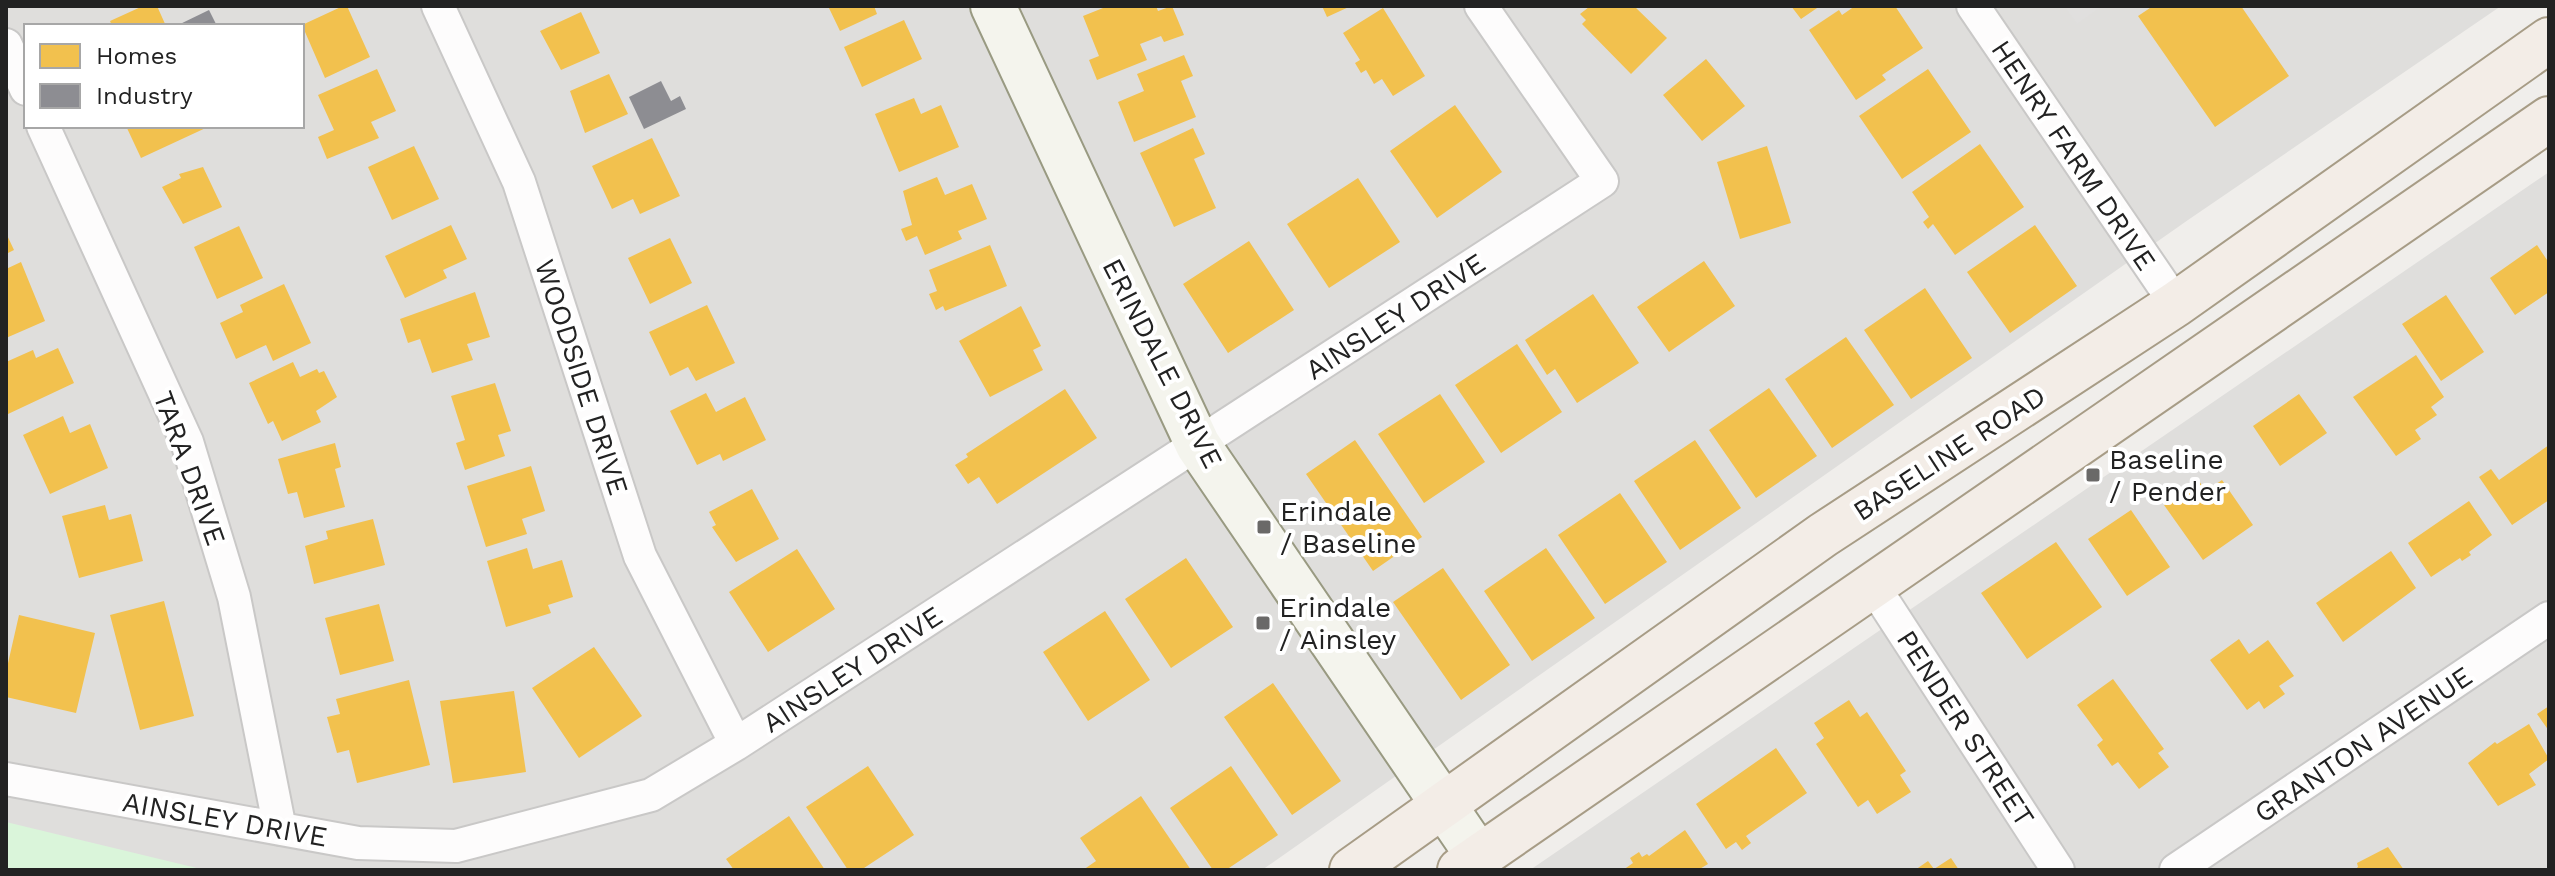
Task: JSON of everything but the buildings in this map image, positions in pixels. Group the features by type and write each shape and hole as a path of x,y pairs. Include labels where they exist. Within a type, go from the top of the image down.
{"main road":[{"name":"BASELINE ROAD","path":"1352,870 1823,535 2176,304 2549,40"},
{"path":"1470,863 2549,119"}],"street":[{"name":"WOODSIDE DRIVE","path":"438,6 519,182 640,556 736,744"},
{"name":"ERINDALE DRIVE","path":"993,6 1198,445 1446,805 1470,863"},
{"name":"AINSLEY DRIVE","path":"6,779 358,843 456,846 651,795 736,744 1602,181 1481,6"},
{"name":"HENRY FARM DRIVE","path":"1973,6 2176,304"},
{"path":"6,45 24,85"},
{"name":"TARA DRIVE","path":"44,128 187,442 234,597 280,829"},
{"name":"PENDER STREET","path":"1874,587 2058,870"},
{"name":"GRANTON AVENUE","path":"2176,870 2549,618"}],"shaded area":[{"path":"6,6 2501,6 2188,220 1262,870 6,870"},
{"path":"2064,6 2102,6 2077,24"},
{"path":"2549,172 2549,870 1530,870"}],"green space":[{"path":"6,822 205,870 6,870"}],"place":[{"name":"Baseline / Pender","path":"2093,475"},
{"name":"Erindale / Baseline","path":"1264,527"},
{"name":"Erindale / Ainsley","path":"1263,623"}]}
